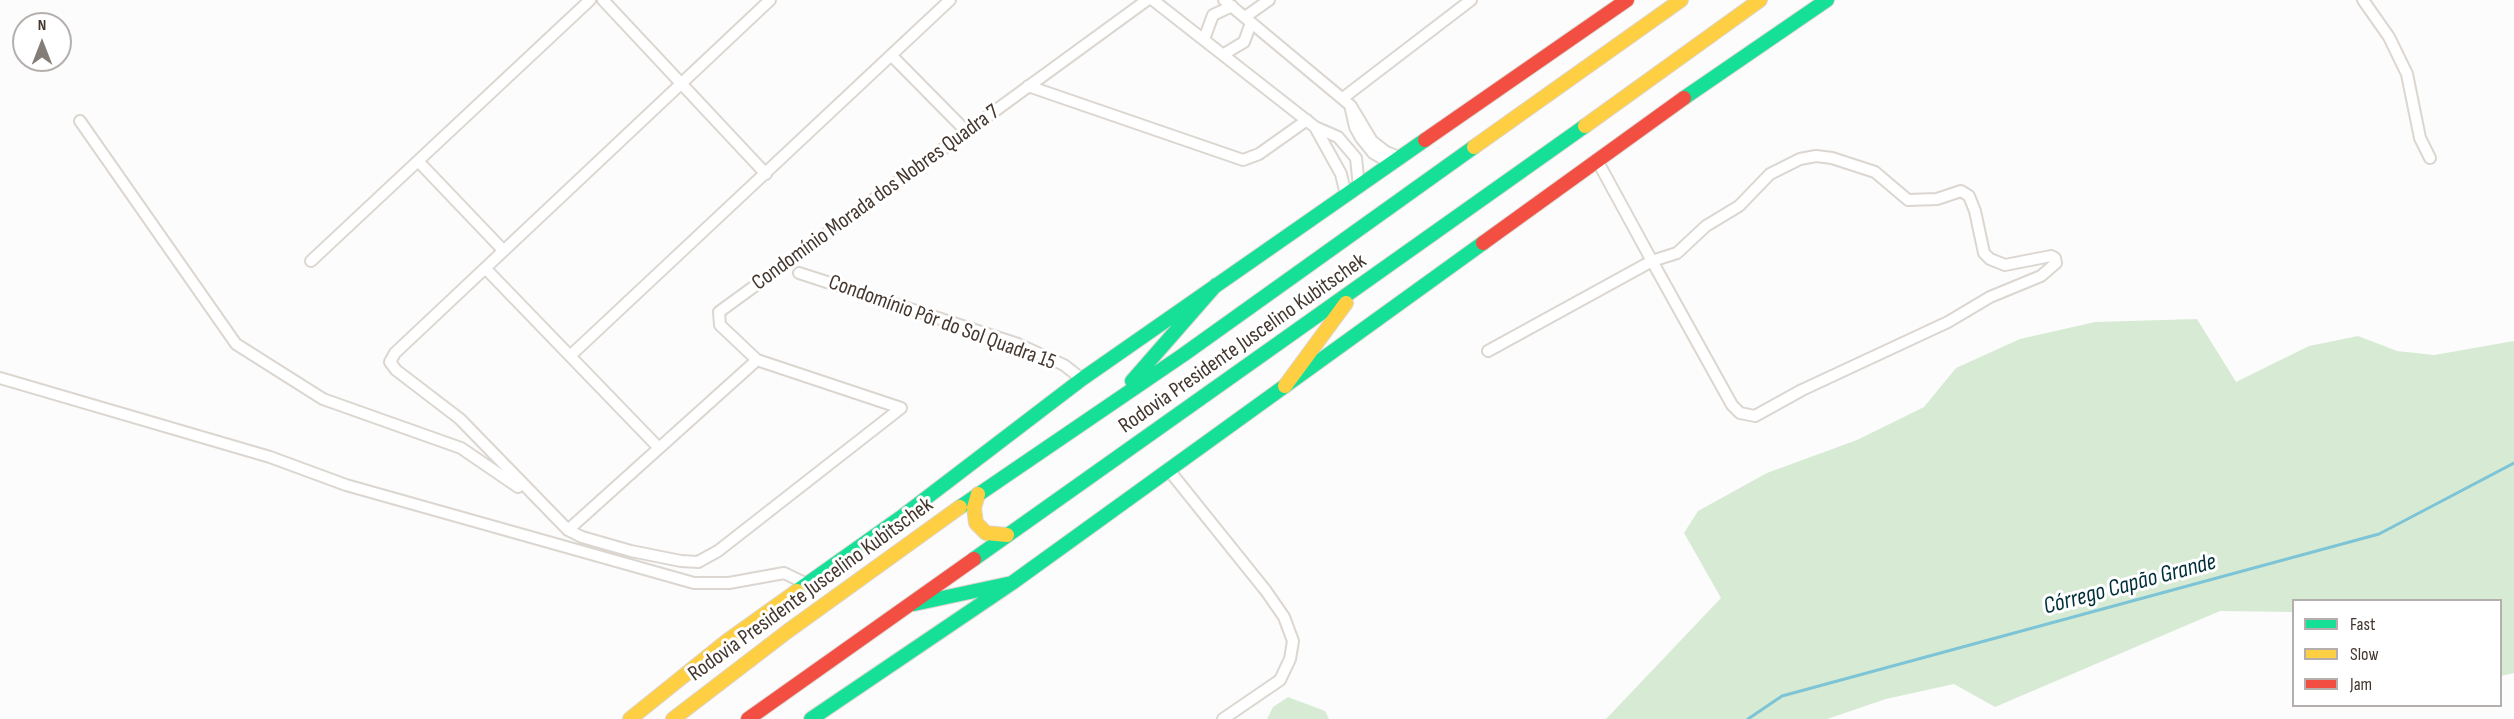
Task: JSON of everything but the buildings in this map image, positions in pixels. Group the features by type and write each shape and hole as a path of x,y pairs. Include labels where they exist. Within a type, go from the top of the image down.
{"main road":[{"path":"630,719 727,641 1082,379 1627,0"},
{"name":"Rodovia Presidente Juscelino Kubitschek","path":"673,719 788,631 978,494 1114,402 1681,0"},
{"name":"Rodovia Presidente Juscelino Kubitschek","path":"748,719 1355,291 1760,0"},
{"path":"811,719 1012,583 1168,469 1827,0"},
{"path":"1114,402 1216,285"},
{"path":"1285,386 1355,291"},
{"path":"978,494 974,508 976,524 986,533 1007,536"},
{"path":"904,607 1012,583"}],"street":[{"path":"311,261 590,0"},
{"path":"603,0 766,174"},
{"path":"568,530 757,360 901,408 741,534 702,561 681,561 630,551 582,537 568,530 460,419 393,367 390,359 770,0"},
{"path":"570,356 950,0"},
{"name":"Condomínio Morada dos Nobres Quadra 7","path":"757,360 720,324 718,315 723,308 1147,0"},
{"path":"1153,0 1311,123 1338,136 1349,146 1358,165 1359,187"},
{"path":"1224,54 1244,42 1248,20 1269,0"},
{"path":"1346,101 1471,0"},
{"path":"2363,0 2389,37 2407,74 2420,138 2430,158"},
{"path":"1204,39 1213,15 1228,3 1346,101 1372,141 1396,161"},
{"path":"891,56 966,131"},
{"path":"1028,86 1243,160 1259,154 1311,123"},
{"path":"1346,101 1355,127 1373,153 1396,161"},
{"path":"80,121 236,344 323,399 461,448 536,499"},
{"path":"1311,123 1341,174 1346,195"},
{"path":"1338,136 1355,127"},
{"path":"1349,146 1361,138"},
{"path":"1488,351 1653,261 1677,253 1706,226 1739,206 1770,174 1792,162 1816,156 1832,158 1875,172 1908,200 1937,200 1961,191 1969,196 1984,253 1990,259 2005,265 2051,256 2056,261 2041,276 1990,297 1948,322 1802,390 1755,416 1740,413 1732,405 1653,261 1598,162"},
{"path":"418,161 503,250"},
{"path":"485,268 659,448"},
{"name":"Condomínio Pôr do Sol Quadra 15","path":"800,273 1018,344 1064,365 1082,379"},
{"path":"0,378 270,457 346,485 694,583 729,583 784,573 807,584"},
{"path":"1168,469 1266,591 1284,617 1293,641 1290,659 1280,680 1222,719"}],"green space":[{"path":"2197,319 2236,382 2309,346 2358,336 2397,351 2434,355 2514,341 2514,673 2502,676 2502,599 2292,599 2292,612 2220,611 1995,707 1954,684 1886,699 1827,719 1606,719 1721,598 1684,533 1698,511 1767,473 1857,440 1924,407 1956,368 2020,339 2095,322"},
{"path":"1288,697 1325,711 1329,719 1267,719 1273,707"}],"waterway":[{"name":"Córrego Capão Grande","path":"1748,719 1782,696 2379,534 2514,463"}],"traffic: fast":[{"path":"1684,98 1827,0"},
{"path":"974,559 1585,126"},
{"path":"797,591 900,518 1082,379 1425,140"},
{"path":"960,507 1183,355 1474,147"},
{"path":"811,719 1012,583 1483,243"},
{"path":"1132,381 1216,285"},
{"path":"914,604 1012,583"}],"traffic: slow":[{"path":"1474,147 1681,0"},
{"path":"1585,126 1760,0"},
{"path":"1285,386 1346,303"},
{"path":"978,494 974,508 976,523 986,533 1007,535"},
{"path":"673,719 788,631 960,507"},
{"path":"630,719 727,641 797,591"}],"traffic: jam":[{"path":"1425,140 1627,0"},
{"path":"1483,243 1684,98"},
{"path":"748,719 974,559"}]}
